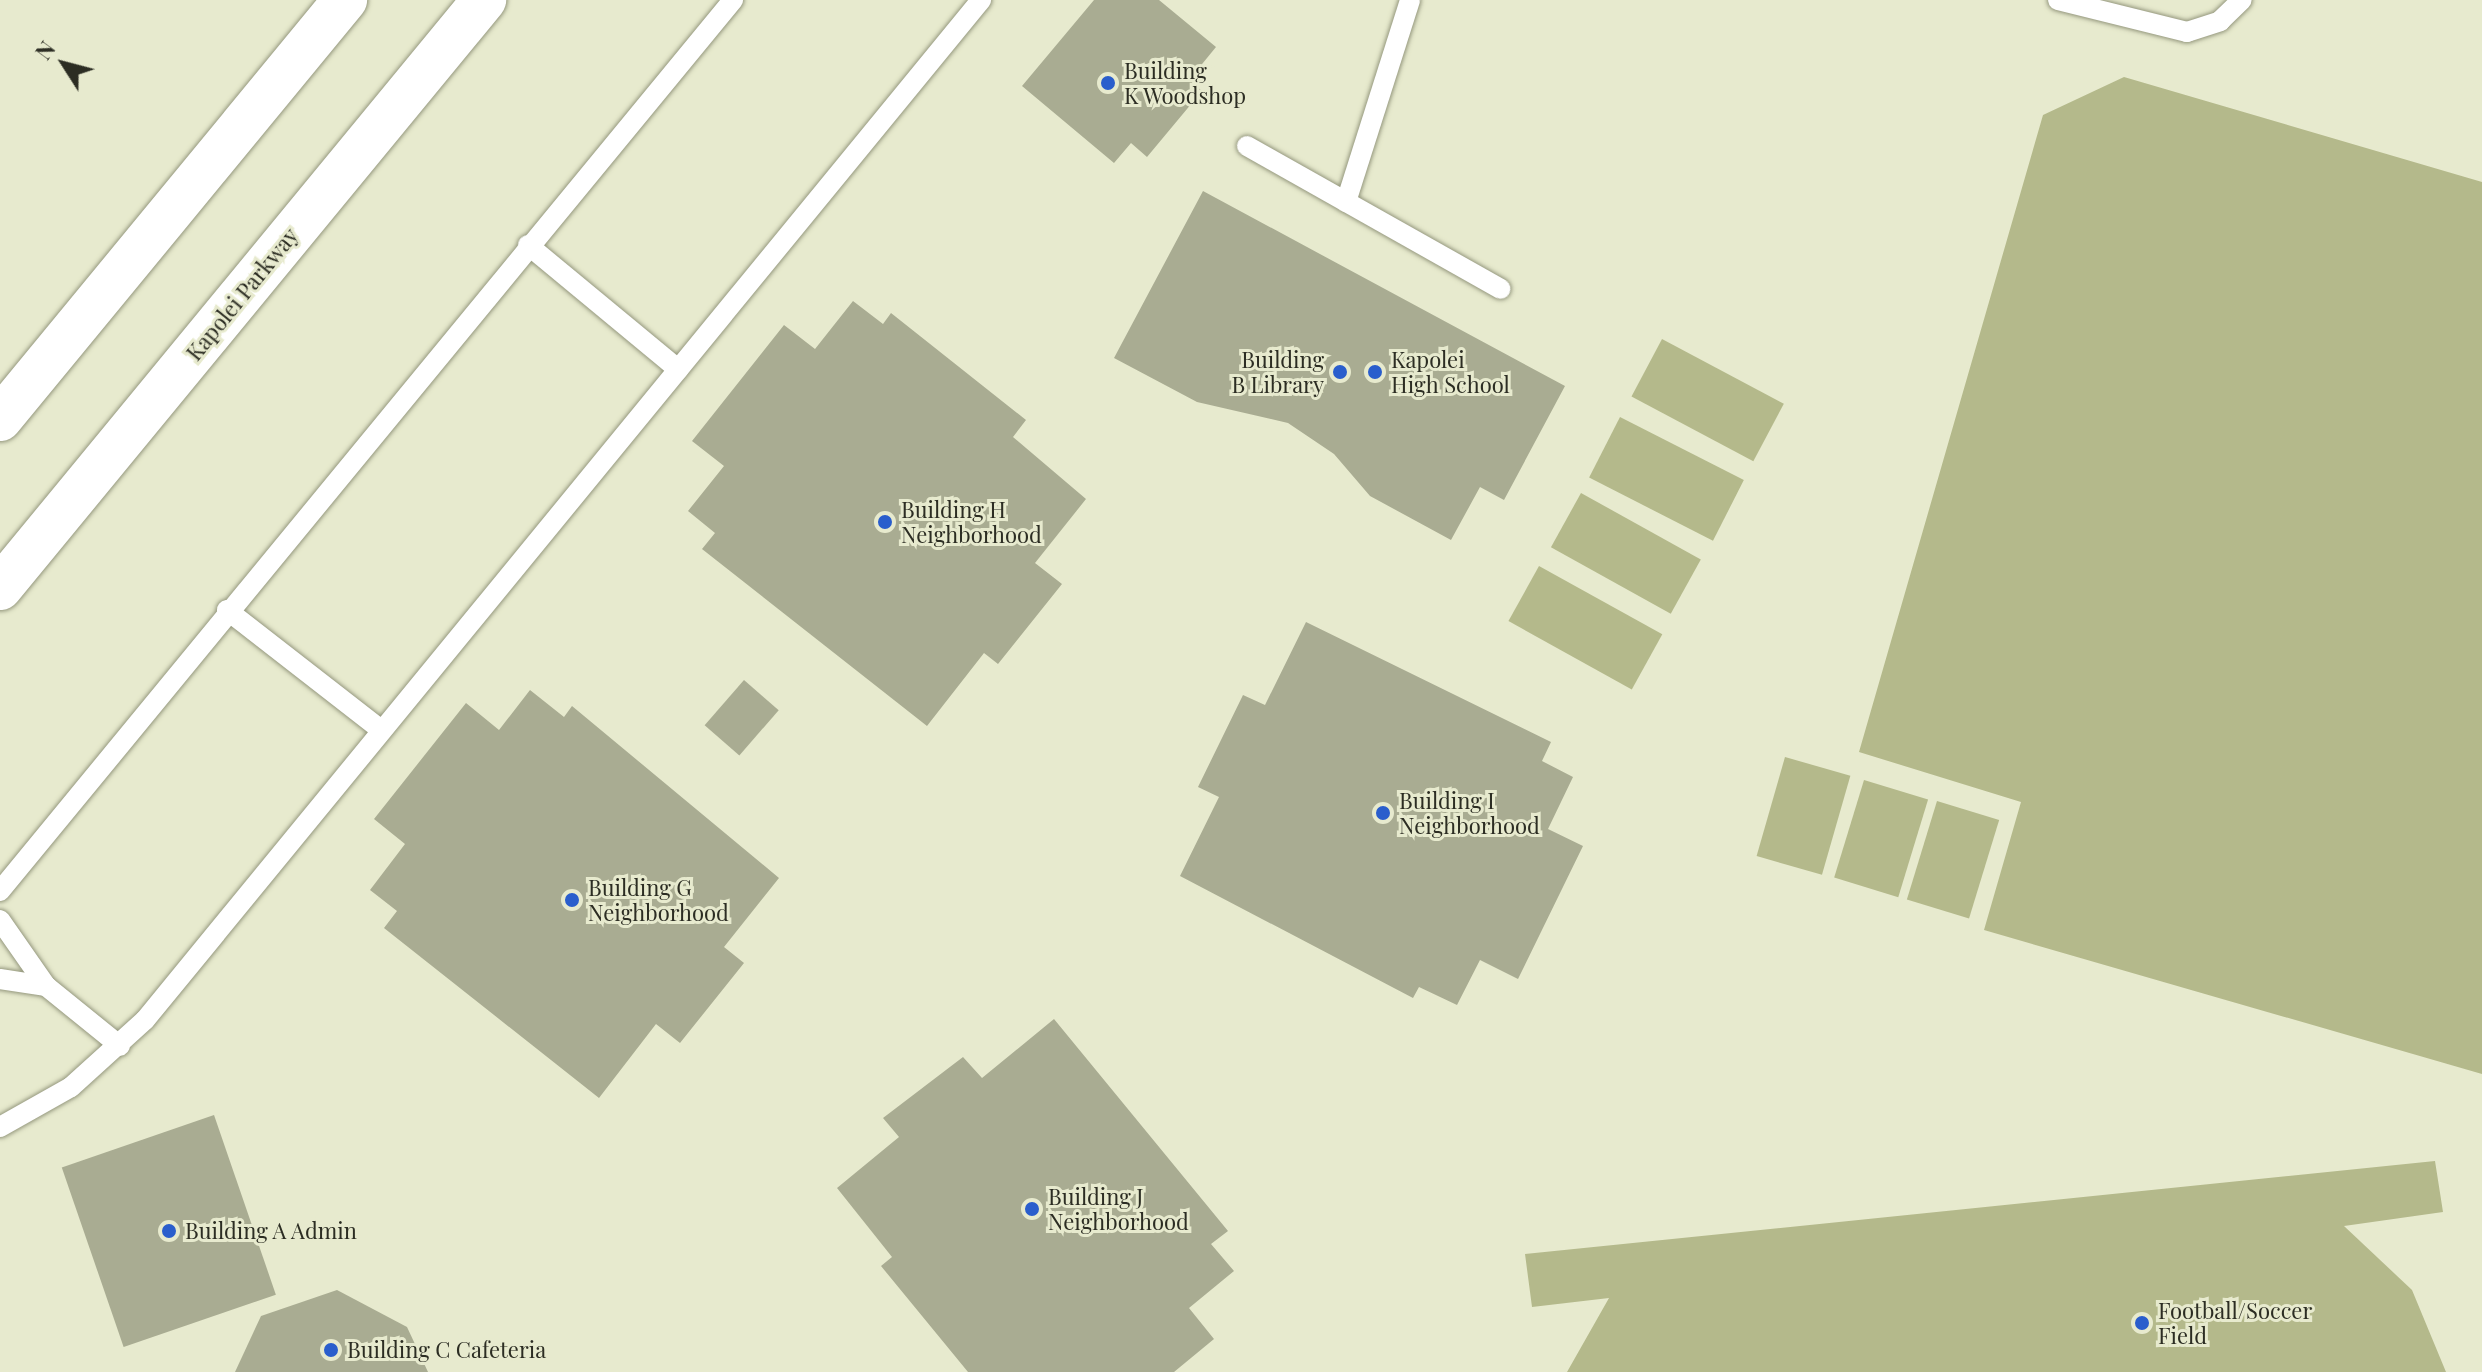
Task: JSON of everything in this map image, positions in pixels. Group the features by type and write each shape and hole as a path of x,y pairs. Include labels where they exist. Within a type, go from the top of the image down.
{"main road":[{"path":"0,419 345,0"},
{"name":"Kapolei Parkway","path":"0,588 484,0"}],"lane":[{"path":"0,891 227,610 733,0"},
{"path":"0,1127 71,1087 120,1046 981,0"},
{"path":"1346,202 1410,0"},
{"path":"2058,0 2187,32 2220,21 2242,0"},
{"path":"1247,146 1501,289"},
{"path":"528,245 678,369"},
{"path":"227,610 380,729"},
{"path":"0,920 46,986 120,1046"},
{"path":"0,979 46,986"}],"green space":[{"path":"2124,77 2482,182 2482,1074 1984,930 2021,802 1859,752 2043,115"},
{"path":"1662,339 1784,404 1753,461 1631,396"},
{"path":"1620,417 1744,480 1713,541 1589,478"},
{"path":"1581,493 1701,559 1671,614 1551,547"},
{"path":"1539,566 1662,634 1632,689 1508,621"},
{"path":"1785,757 1850,776 1822,875 1757,856"},
{"path":"1864,780 1928,800 1898,897 1834,878"},
{"path":"1937,801 1999,820 1969,919 1907,899"},
{"path":"2435,1161 2443,1212 2344,1226 2412,1290 2446,1372 1567,1372 1609,1298 1532,1307 1525,1254"}],"building":[{"name":"Building K Woodshop","path":"1094,0 1159,0 1216,47 1189,80 1202,91 1147,157 1131,143 1114,163 1022,86"},
{"name":"Building B Library","path":"1203,191 1565,386 1504,500 1480,487 1451,540 1370,496 1334,454 1288,423 1197,402 1114,358"},
{"name":"Building H Neighborhood","path":"853,301 883,324 891,313 1026,420 1013,437 1086,499 1035,563 1062,584 998,664 984,653 927,726 702,549 715,533 688,511 724,466 692,441 784,325 815,349"},
{"name":"Building I Neighborhood","path":"1306,622 1551,742 1542,761 1573,777 1548,829 1583,846 1518,979 1480,960 1457,1005 1419,987 1413,998 1180,876 1219,797 1198,787 1243,695 1265,705"},
{"path":"744,680 779,710 739,755 705,725"},
{"name":"Building G Neighborhood","path":"530,690 564,717 572,706 779,878 724,947 744,963 680,1043 656,1024 599,1098 384,928 397,911 370,890 405,844 374,819 466,703 499,730"},
{"name":"Building J Neighborhood","path":"1054,1019 1228,1231 1211,1244 1234,1271 1189,1308 1214,1339 1174,1372 968,1372 881,1266 892,1257 837,1188 899,1137 883,1118 963,1057 982,1078"},
{"name":"Building A Admin","path":"214,1115 276,1295 124,1347 62,1167"},
{"name":"Building C Cafeteria","path":"337,1290 407,1327 428,1372 235,1372 261,1316"}],"place":[{"name":"Building K Woodshop","path":"1108,83"},
{"name":"Building B Library","path":"1340,372"},
{"name":"Kapolei High School","path":"1375,372"},
{"name":"Building H Neighborhood","path":"885,522"},
{"name":"Building I Neighborhood","path":"1383,813"},
{"name":"Building G Neighborhood","path":"572,900"},
{"name":"Building J Neighborhood","path":"1032,1209"},
{"name":"Building A Admin","path":"169,1231"},
{"name":"Football/Soccer Field","path":"2142,1323"},
{"name":"Building C Cafeteria","path":"331,1350"}]}
